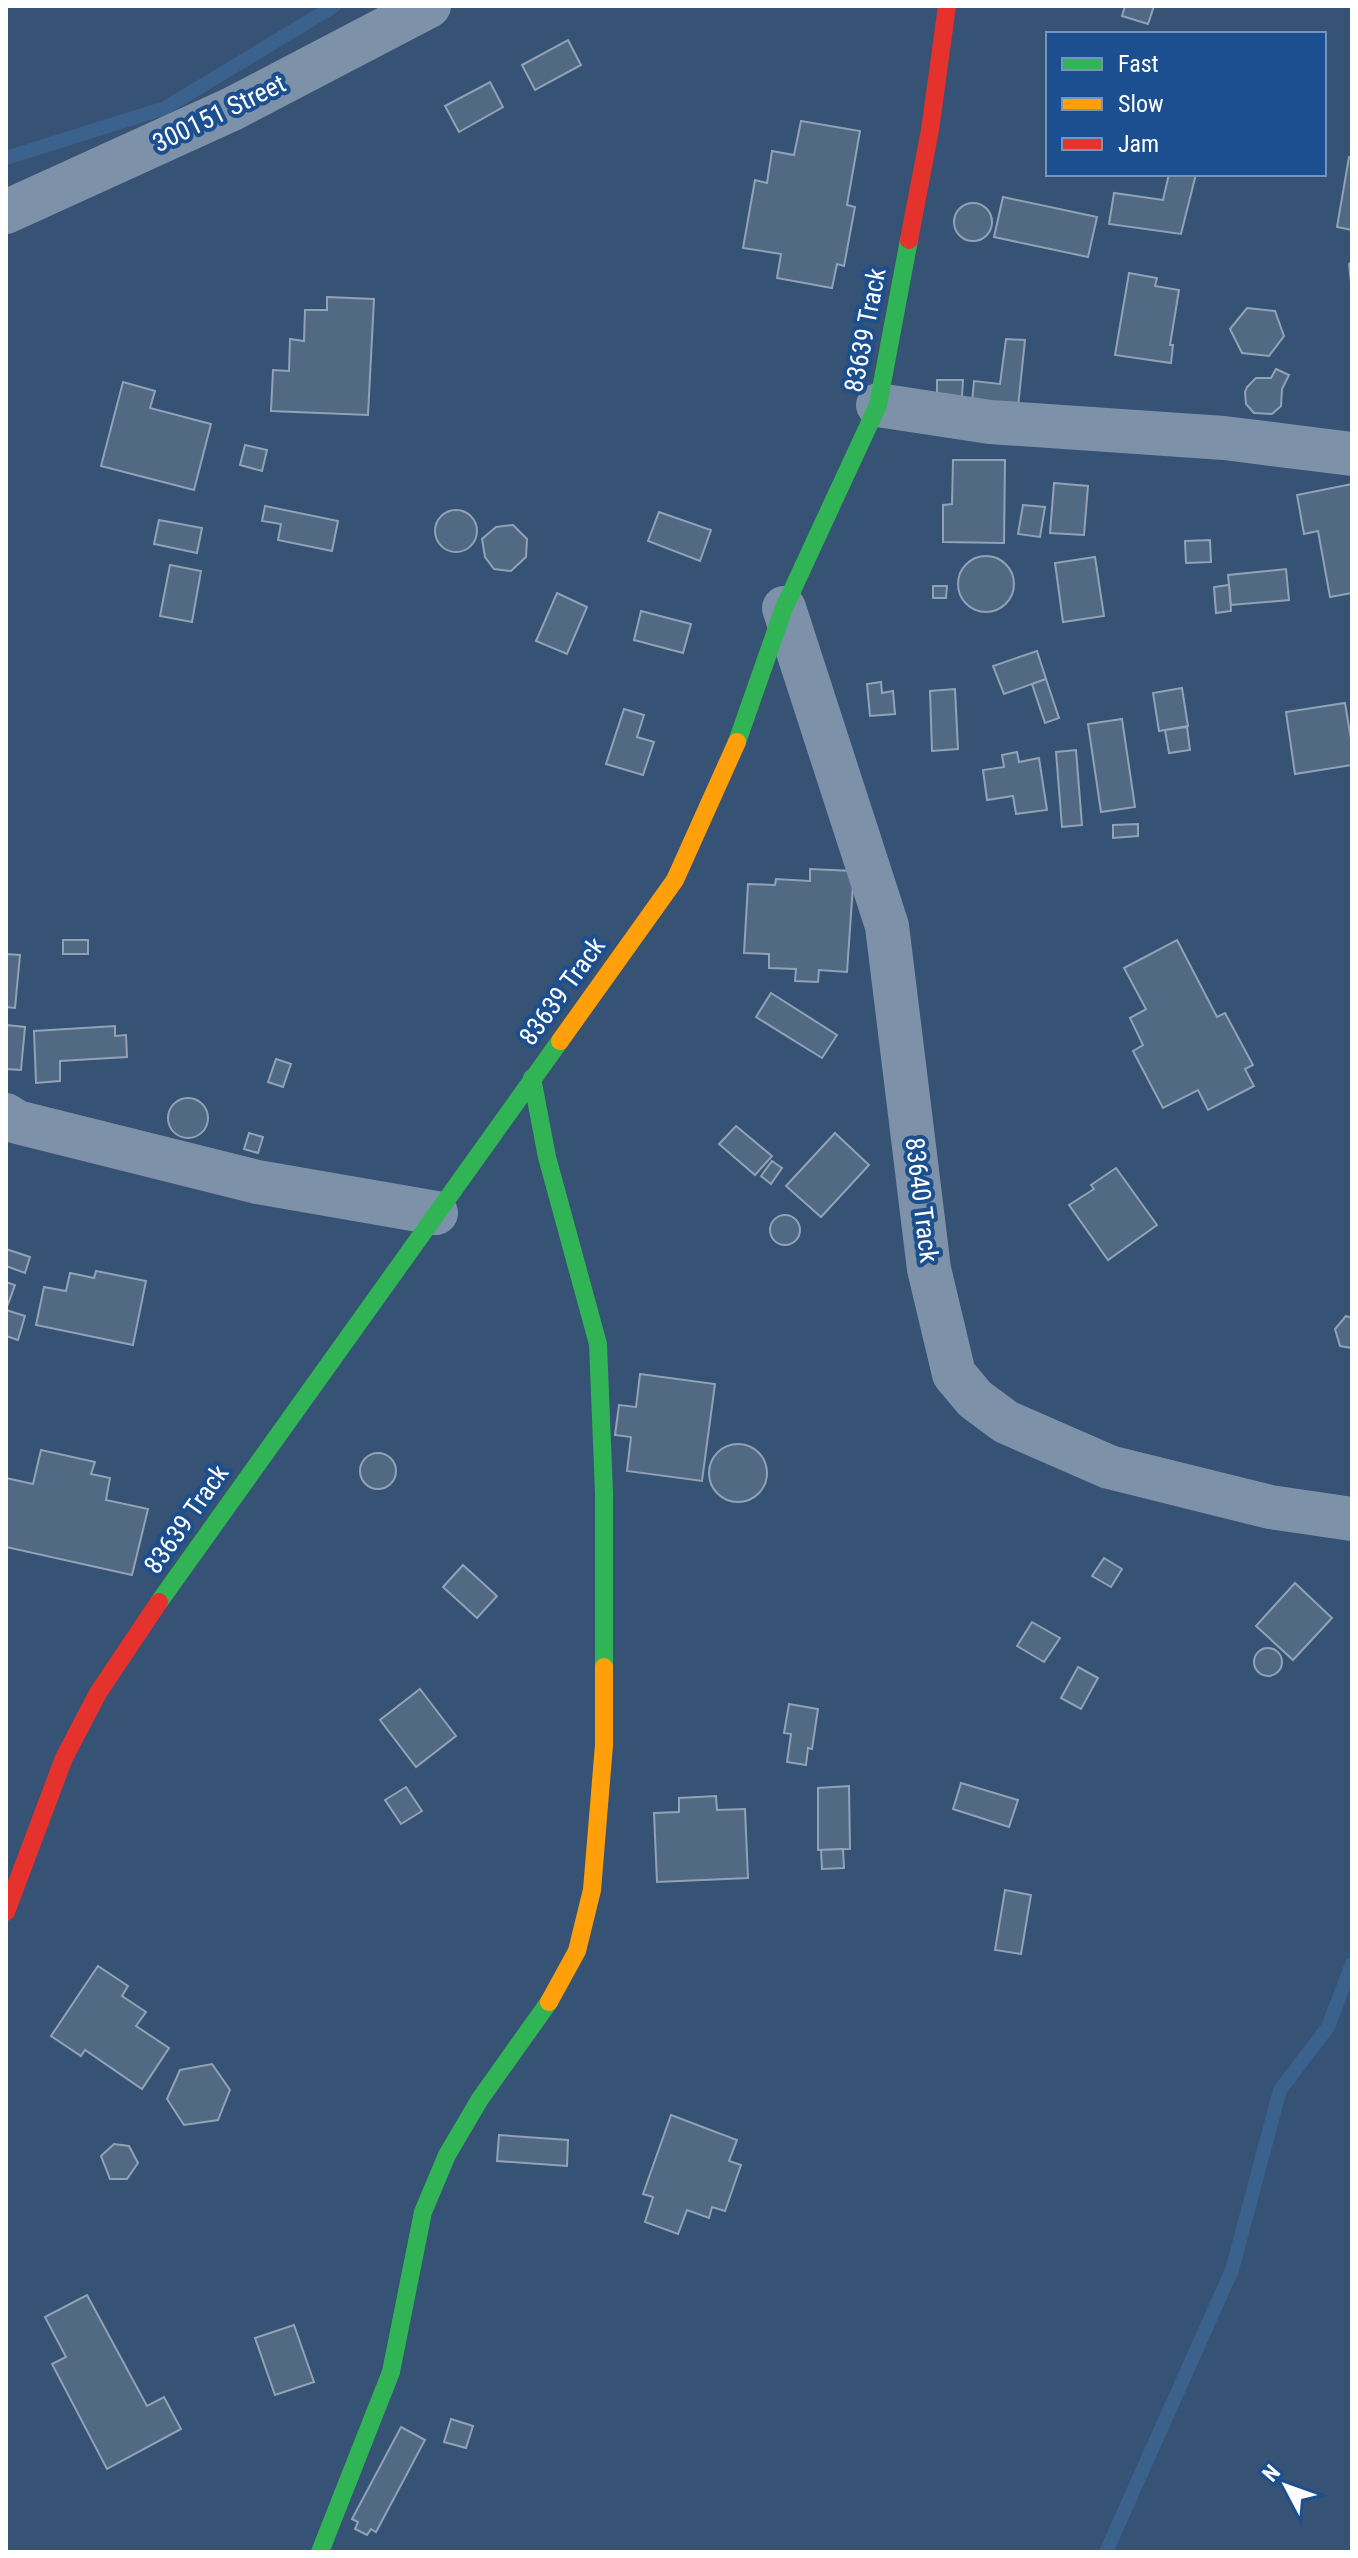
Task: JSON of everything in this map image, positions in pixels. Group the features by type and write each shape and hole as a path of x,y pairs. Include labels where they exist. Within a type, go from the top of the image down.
{"street":[{"name":"300151 Street","path":"6,212 232,109 429,6"},
{"name":"83639 Track","path":"6,1912 64,1758 98,1693 137,1633 675,880 739,737 784,608 878,405 930,130 947,6"},
{"path":"878,405 990,422 1224,438 1352,454"},
{"name":"83640 Track","path":"784,608 887,926 929,1269 954,1374 975,1399 1006,1422 1109,1467 1270,1507 1352,1519"},
{"path":"320,2552 391,2372 423,2212 447,2155 480,2099 550,2001 577,1951 592,1890 604,1745 604,1493 598,1344 547,1157 532,1078"},
{"path":"6,1115 17,1122 257,1182 436,1213"}],"building":[{"path":"1125,6 1154,6 1148,24 1122,16"},
{"path":"568,40 581,65 535,90 522,65"},
{"path":"490,82 503,107 459,132 445,106"},
{"path":"801,121 860,131 847,205 855,207 844,266 837,264 832,288 777,278 781,254 743,248 755,180 767,183 772,151 794,155"},
{"path":"1349,157 1352,158 1352,230 1337,227"},
{"path":"1169,176 1196,176 1181,234 1109,224 1114,193 1163,200"},
{"path":"1003,197 1097,217 1088,257 994,237"},
{"path":"973,203 987,208 992,222 987,236 973,241 959,236 954,222 959,208"},
{"path":"1352,262 1352,292 1349,264"},
{"path":"1129,273 1157,278 1155,286 1179,290 1170,345 1173,345 1171,363 1115,355"},
{"path":"327,297 374,299 368,415 271,411 273,370 289,371 290,339 304,341 305,310 327,310"},
{"path":"1247,308 1275,311 1284,336 1269,356 1242,353 1230,329"},
{"path":"1006,339 1025,340 1018,407 972,402 974,381 1000,384"},
{"path":"1276,369 1289,375 1282,389 1281,406 1272,414 1254,413 1246,404 1247,387 1256,378 1271,378"},
{"path":"937,380 963,380 962,397 937,397"},
{"path":"123,382 155,391 150,408 211,424 194,490 101,466"},
{"path":"245,445 267,450 262,471 240,465"},
{"path":"953,460 1005,460 1004,543 943,542 943,505 952,504"},
{"path":"1054,483 1088,486 1084,535 1050,533"},
{"path":"1352,484 1352,593 1330,597 1318,531 1304,534 1297,495"},
{"path":"1023,505 1045,507 1040,537 1018,534"},
{"path":"265,506 338,521 332,551 278,540 281,524 262,521"},
{"path":"456,510 471,516 477,531 471,546 456,552 441,546 435,531 441,516"},
{"path":"659,512 711,530 700,561 648,541"},
{"path":"159,520 202,528 197,553 154,544"},
{"path":"513,525 527,539 526,557 511,571 494,569 485,557 482,539 496,527"},
{"path":"1210,540 1211,562 1186,563 1185,541"},
{"path":"986,556 1006,564 1014,584 1006,604 986,612 966,604 958,584 966,564"},
{"path":"1095,557 1104,616 1063,622 1055,563"},
{"path":"170,565 201,571 192,622 160,616"},
{"path":"1286,569 1289,600 1231,605 1228,575"},
{"path":"1229,585 1231,611 1216,613 1214,587"},
{"path":"933,586 947,586 946,598 933,598"},
{"path":"557,593 587,607 567,654 536,641"},
{"path":"641,611 691,624 683,653 634,640"},
{"path":"1037,651 1046,679 1004,694 993,666"},
{"path":"1046,679 1059,718 1045,723 1032,684"},
{"path":"881,682 882,693 893,691 895,714 870,716 867,684"},
{"path":"1182,688 1188,726 1159,731 1153,693"},
{"path":"955,689 958,749 932,751 930,691"},
{"path":"1345,703 1352,765 1295,774 1286,712"},
{"path":"624,709 644,715 637,737 654,742 643,775 606,764"},
{"path":"1122,719 1135,807 1101,812 1088,724"},
{"path":"1187,727 1190,750 1169,753 1165,730"},
{"path":"1076,750 1082,825 1062,827 1056,752"},
{"path":"1017,752 1019,762 1039,758 1047,810 1016,814 1013,796 987,800 983,770 1004,767 1002,755"},
{"path":"1138,824 1138,836 1113,838 1113,825"},
{"path":"810,869 854,871 847,972 819,970 818,982 795,981 796,969 769,968 769,954 744,953 748,884 775,885 776,879 810,881"},
{"path":"63,940 88,940 88,954 63,954"},
{"path":"1177,940 1217,1017 1225,1013 1253,1065 1245,1069 1254,1086 1208,1110 1198,1090 1163,1108 1133,1051 1143,1045 1130,1018 1146,1009 1124,968"},
{"path":"6,954 20,955 15,1008 6,1007"},
{"path":"771,993 837,1035 822,1058 756,1017"},
{"path":"6,1025 25,1027 21,1070 6,1069"},
{"path":"115,1026 115,1036 126,1035 127,1057 60,1061 60,1081 36,1083 34,1031"},
{"path":"276,1059 291,1064 283,1087 268,1082"},
{"path":"188,1098 202,1104 208,1118 202,1132 188,1138 174,1132 168,1118 174,1104"},
{"path":"736,1126 772,1156 755,1175 719,1144"},
{"path":"249,1133 263,1137 258,1153 244,1149"},
{"path":"835,1133 869,1165 821,1217 786,1186"},
{"path":"772,1161 782,1168 771,1184 761,1176"},
{"path":"1116,1168 1157,1225 1108,1260 1069,1205 1094,1189 1091,1185"},
{"path":"785,1215 796,1219 800,1230 796,1241 785,1245 774,1241 770,1230 774,1219"},
{"path":"6,1249 30,1257 25,1273 6,1266"},
{"path":"96,1271 146,1281 133,1345 36,1325 44,1287 66,1291 70,1273 94,1278"},
{"path":"6,1282 15,1285 8,1304 6,1303"},
{"path":"6,1310 25,1316 18,1340 6,1336"},
{"path":"1346,1316 1352,1318 1352,1348 1340,1346 1335,1329"},
{"path":"640,1374 715,1384 702,1481 627,1471 631,1437 615,1435 619,1405 636,1407"},
{"path":"738,1444 749,1446 758,1453 765,1462 765,1484 758,1493 749,1500 738,1502 727,1500 718,1493 711,1484 709,1473 711,1462 718,1453 727,1446"},
{"path":"41,1450 95,1462 91,1474 110,1478 106,1500 148,1509 132,1575 6,1547 6,1478 33,1484"},
{"path":"378,1453 391,1458 396,1471 391,1484 378,1489 365,1484 360,1471 365,1458"},
{"path":"1104,1558 1122,1569 1111,1587 1092,1576"},
{"path":"463,1565 497,1596 477,1618 443,1587"},
{"path":"1295,1583 1332,1618 1293,1660 1256,1626"},
{"path":"1032,1622 1060,1638 1044,1662 1017,1646"},
{"path":"1268,1648 1278,1652 1282,1662 1278,1672 1268,1676 1258,1672 1254,1662 1258,1652"},
{"path":"1078,1667 1098,1678 1081,1709 1061,1698"},
{"path":"420,1689 456,1736 416,1767 380,1720"},
{"path":"789,1704 818,1709 812,1749 808,1748 806,1765 787,1762 791,1734 784,1733"},
{"path":"961,1783 1018,1800 1009,1827 953,1809"},
{"path":"849,1786 850,1849 818,1850 818,1788"},
{"path":"406,1787 422,1811 401,1824 385,1800"},
{"path":"716,1796 717,1810 745,1809 748,1878 657,1882 654,1813 679,1812 679,1798"},
{"path":"843,1849 844,1868 822,1869 821,1850"},
{"path":"1005,1890 1031,1895 1021,1954 995,1950"},
{"path":"98,1966 128,1986 122,1996 146,2012 136,2026 169,2048 142,2089 85,2050 81,2056 51,2036"},
{"path":"212,2064 230,2090 218,2120 184,2125 167,2099 180,2070"},
{"path":"671,2115 737,2140 729,2161 741,2165 725,2211 712,2207 709,2218 687,2210 678,2234 645,2222 653,2197 643,2194"},
{"path":"499,2135 568,2140 567,2166 497,2161"},
{"path":"114,2144 129,2146 138,2163 127,2179 110,2179 101,2156"},
{"path":"87,2295 147,2406 164,2397 181,2429 107,2469 52,2364 66,2357 45,2317"},
{"path":"294,2325 314,2382 275,2395 255,2338"},
{"path":"451,2419 473,2426 466,2448 444,2442"},
{"path":"401,2427 425,2440 376,2532 371,2529 367,2535 355,2529 358,2522 352,2519"}],"waterway":[{"path":"6,158 165,108 334,6"},
{"path":"1106,2552 1232,2270 1280,2090 1328,2027 1352,1964"}],"traffic: fast":[{"path":"737,742 784,608 878,405 909,240"},
{"path":"159,1602 560,1041"},
{"path":"532,1078 547,1157 598,1344 604,1493 604,1667"},
{"path":"320,2552 391,2372 423,2212 447,2155 480,2099 549,2002"}],"traffic: slow":[{"path":"560,1041 675,880 737,742"},
{"path":"549,2002 577,1951 592,1890 604,1745 604,1667"}],"traffic: jam":[{"path":"909,240 930,130 947,6"},
{"path":"6,1912 64,1758 98,1693 159,1602"}]}
